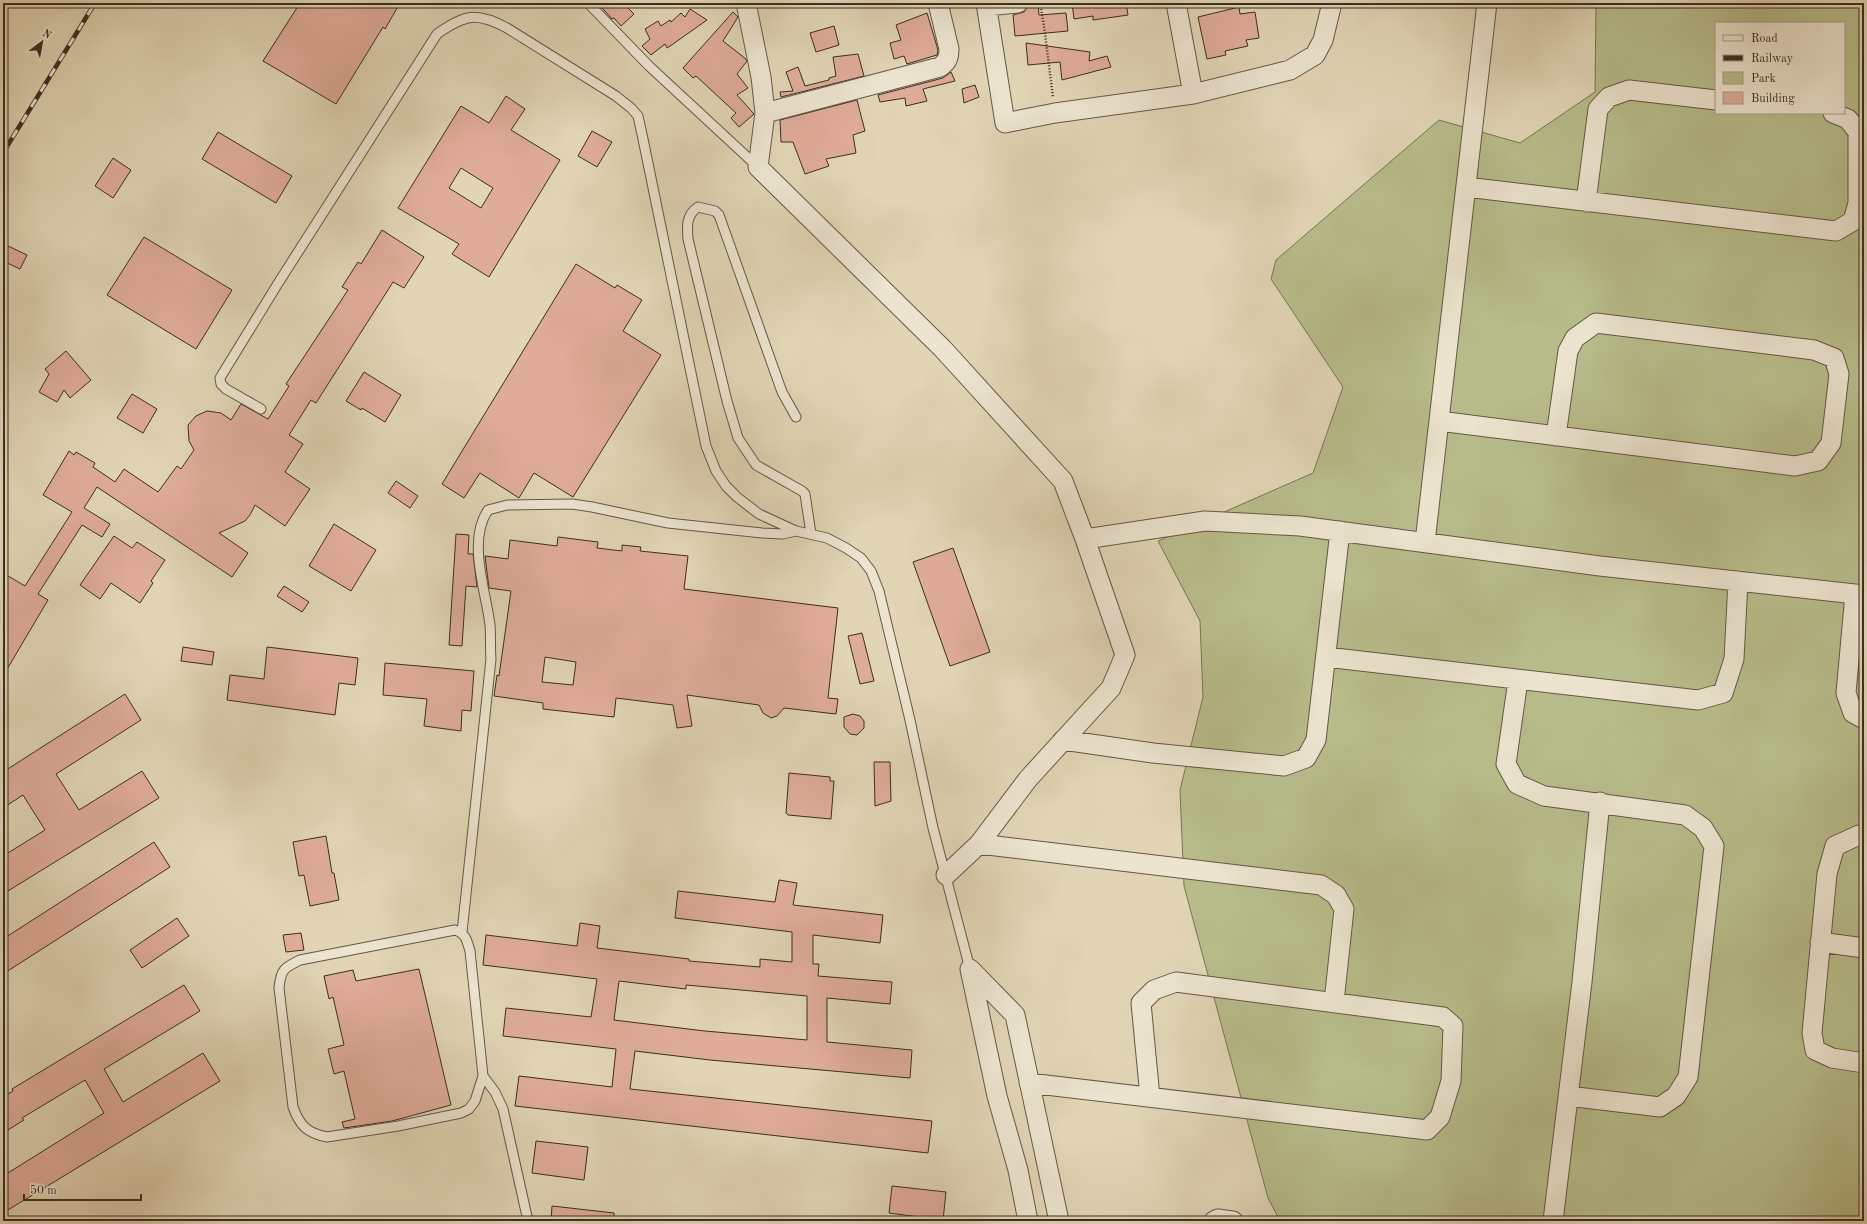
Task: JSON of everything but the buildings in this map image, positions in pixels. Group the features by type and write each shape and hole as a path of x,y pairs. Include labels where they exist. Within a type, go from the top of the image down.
{"street":[{"path":"746,3 761,77 765,113 758,168 944,349 1063,481 1085,539 1125,655 1111,688 1028,778 979,844 946,875"},
{"path":"765,113 940,66 946,62 949,57 949,50 938,3"},
{"path":"1018,3 987,5 1005,123 1055,113 1193,94 1290,70 1315,55 1323,40 1332,3"},
{"path":"1176,3 1193,94"},
{"path":"1425,542 1487,3"},
{"path":"1586,202 1598,109 1610,97 1629,90 1715,100"},
{"path":"1466,187 1836,231 1853,221 1858,203 1858,132 1848,119 1836,114"},
{"path":"1439,421 1556,436 1795,466 1818,461 1830,443 1839,374 1834,358 1814,350 1596,323 1575,338 1568,351 1556,436"},
{"path":"1085,539 1205,521 1300,526 1600,566 1860,595 1846,693 1853,712 1864,719"},
{"path":"1063,740 1153,753 1284,766 1306,758 1316,740 1340,531"},
{"path":"1326,657 1698,700 1724,693 1734,659 1738,581"},
{"path":"1518,680 1506,764 1516,784 1544,796 1600,802 1685,815 1704,828 1714,846 1688,1077 1676,1096 1660,1107 1568,1096"},
{"path":"1553,1221 1582,982 1600,802"},
{"path":"1864,836 1859,835 1835,846 1827,874 1812,1033 1815,1050 1832,1058 1864,1063"},
{"path":"979,844 1321,885 1336,895 1344,909 1334,1002"},
{"path":"1820,942 1864,948"},
{"path":"970,969 1015,1015 1059,1221"},
{"path":"970,969 996,1096 1018,1170 1028,1221"},
{"path":"1029,1082 1150,1097 1427,1130 1440,1117 1451,1081 1453,1026 1443,1017 1176,982 1154,990 1141,1002 1150,1097"},
{"path":"1214,1221 1218,1219 1234,1221"}],"lane":[{"path":"588,3 649,66 758,168"},
{"path":"261,409 221,384 220,378 225,368 437,34 461,19 478,17 492,20 616,96 631,108 638,116 683,337 710,460 726,486 737,497 758,514 796,532"},
{"path":"796,417 782,392 719,215 715,211 698,207 692,211 689,217 687,226 688,239 726,400 738,438 756,465 802,490 805,494 811,534"},
{"path":"462,932 491,659 490,625 479,554 480,529 484,516 488,510 507,505 572,504 592,506 668,522 762,533 784,534 796,532 811,534 827,538 846,548 860,558 871,571 879,591 946,875 970,969"},
{"path":"455,930 462,932 466,936 470,951 483,1076 475,1101 469,1109 461,1113 398,1126 327,1137 308,1131 300,1124 293,1107 279,988 280,975 283,970 300,960 444,931 455,930"},
{"path":"483,1076 495,1092 503,1109 528,1221"}],"path":[{"path":"1040,3 1055,113"}],"green space":[{"path":"1596,3 1864,3 1864,1221 1280,1221 1268,1198 1184,886 1180,790 1203,697 1200,621 1158,541 1313,473 1343,387 1271,279 1276,260 1439,120 1520,143 1595,92"}],"railway":[{"path":"3,153 95,3"}]}
